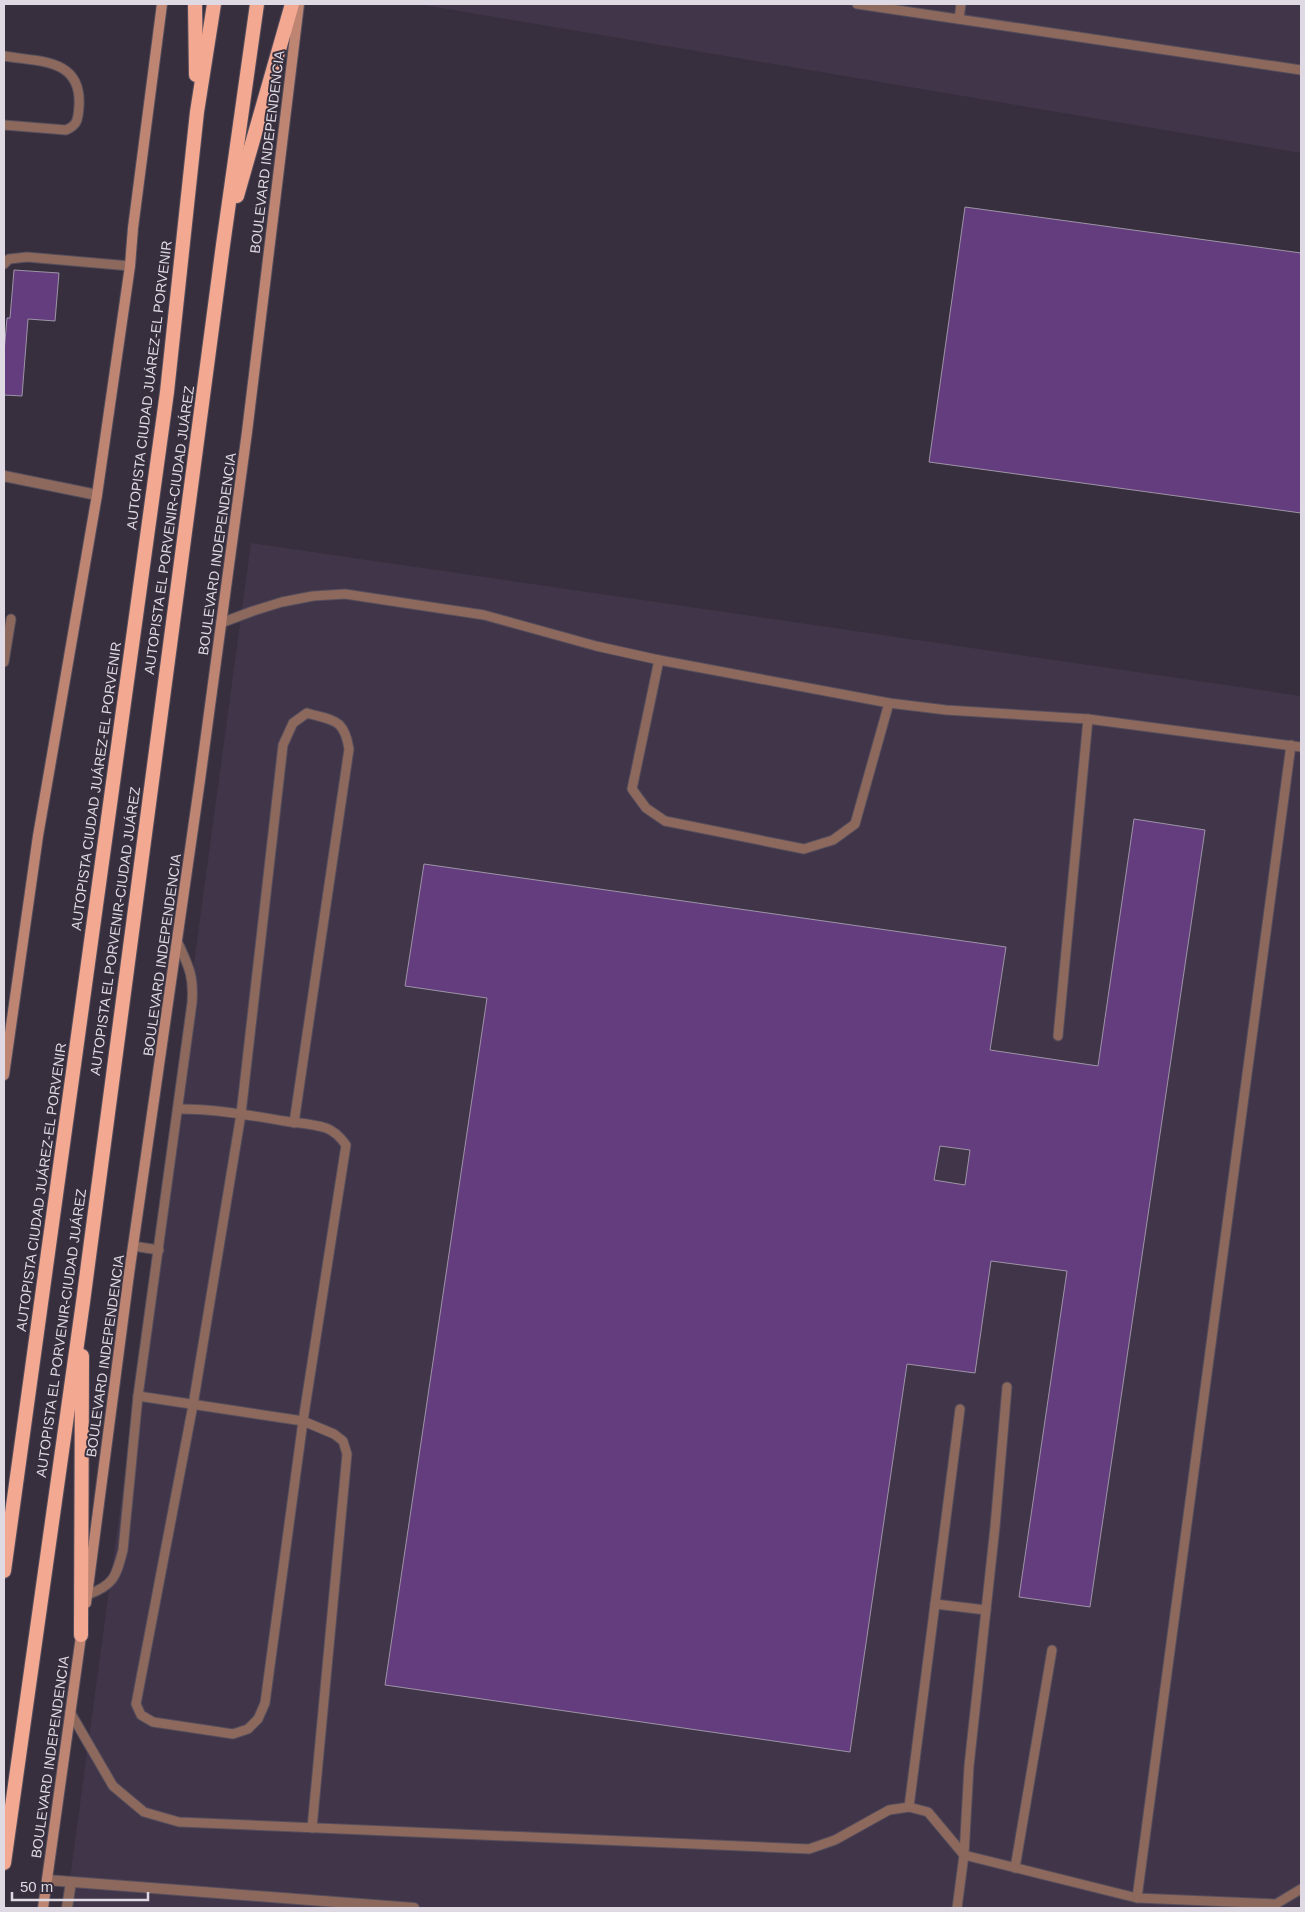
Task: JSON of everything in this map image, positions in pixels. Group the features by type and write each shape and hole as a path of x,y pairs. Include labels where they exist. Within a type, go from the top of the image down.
{"highway":[{"path":"195,4 197,112"},
{"name":"AUTOPISTA CIUDAD JUÁREZ-EL PORVENIR","path":"4,1572 167,392 197,112 214,4"},
{"name":"AUTOPISTA EL PORVENIR-CIUDAD JUÁREZ","path":"4,1863 83,1302 223,244 257,4"},
{"path":"223,244 292,4"},
{"path":"81,1635 83,1302"}],"main road":[{"path":"4,1075 4,1060 38,836 97,495 130,266 133,228 162,4"},
{"name":"BOULEVARD INDEPENDENCIA","path":"43,1908 133,1246 178,943 247,432 299,4"}],"street":[{"path":"4,476 97,495"},
{"path":"47,1880 414,1908"},
{"path":"67,1908 72,1882"}],"lane":[{"path":"856,4 1301,70"},
{"path":"959,19 961,4"},
{"path":"4,56 58,65 73,76 80,94 78,120 74,127 66,130 4,125"},
{"path":"4,264 9,260 27,257 130,266"},
{"path":"221,623 253,610 282,602 312,596 345,594 484,615 596,646 659,660 889,703 946,710 1088,719 1301,747"},
{"path":"4,662 11,619"},
{"path":"659,660 632,789 646,808 665,820 804,849 833,840 855,824 889,703"},
{"path":"179,1109 212,1109 241,1114 294,1123 327,1128 338,1135 346,1145 303,1421 265,1704 258,1719 248,1729 233,1734 202,1731 154,1722 141,1715 136,1704 193,1405 241,1114 283,744 293,723 307,713 337,722 346,734 349,749 294,1123"},
{"path":"1058,1036 1088,719"},
{"path":"1137,1898 1292,745"},
{"path":"87,1595 104,1589 112,1581 118,1570 123,1550 138,1396 179,1109 193,987 190,969 178,943"},
{"path":"133,1246 159,1250"},
{"path":"957,1908 964,1855 970,1766 1007,1387"},
{"path":"138,1396 303,1421 334,1434 343,1441 348,1454 312,1828"},
{"path":"909,1808 960,1408"},
{"path":"935,1604 986,1610"},
{"path":"1015,1868 1052,1650"},
{"path":"70,1712 113,1786 144,1812 179,1822 809,1849 835,1840 889,1810 909,1808 928,1812 964,1855 1137,1898 1276,1904 1301,1888"}],"shaded area":[{"path":"418,4 1301,4 1301,153"},
{"path":"251,543 1301,696 1301,1908 66,1908"}],"building":[{"path":"965,207 1301,253 1301,513 929,462"},
{"path":"14,270 59,273 55,321 28,319 22,396 4,395 4,352 7,318 10,318"},
{"path":"1134,819 1205,830 1090,1607 1019,1597 1067,1271 991,1261 975,1373 907,1364 850,1752 385,1685 487,998 405,986 424,864 1006,947 990,1050 1098,1066","holes":["940,1146 970,1150 965,1185 934,1180"]}]}
